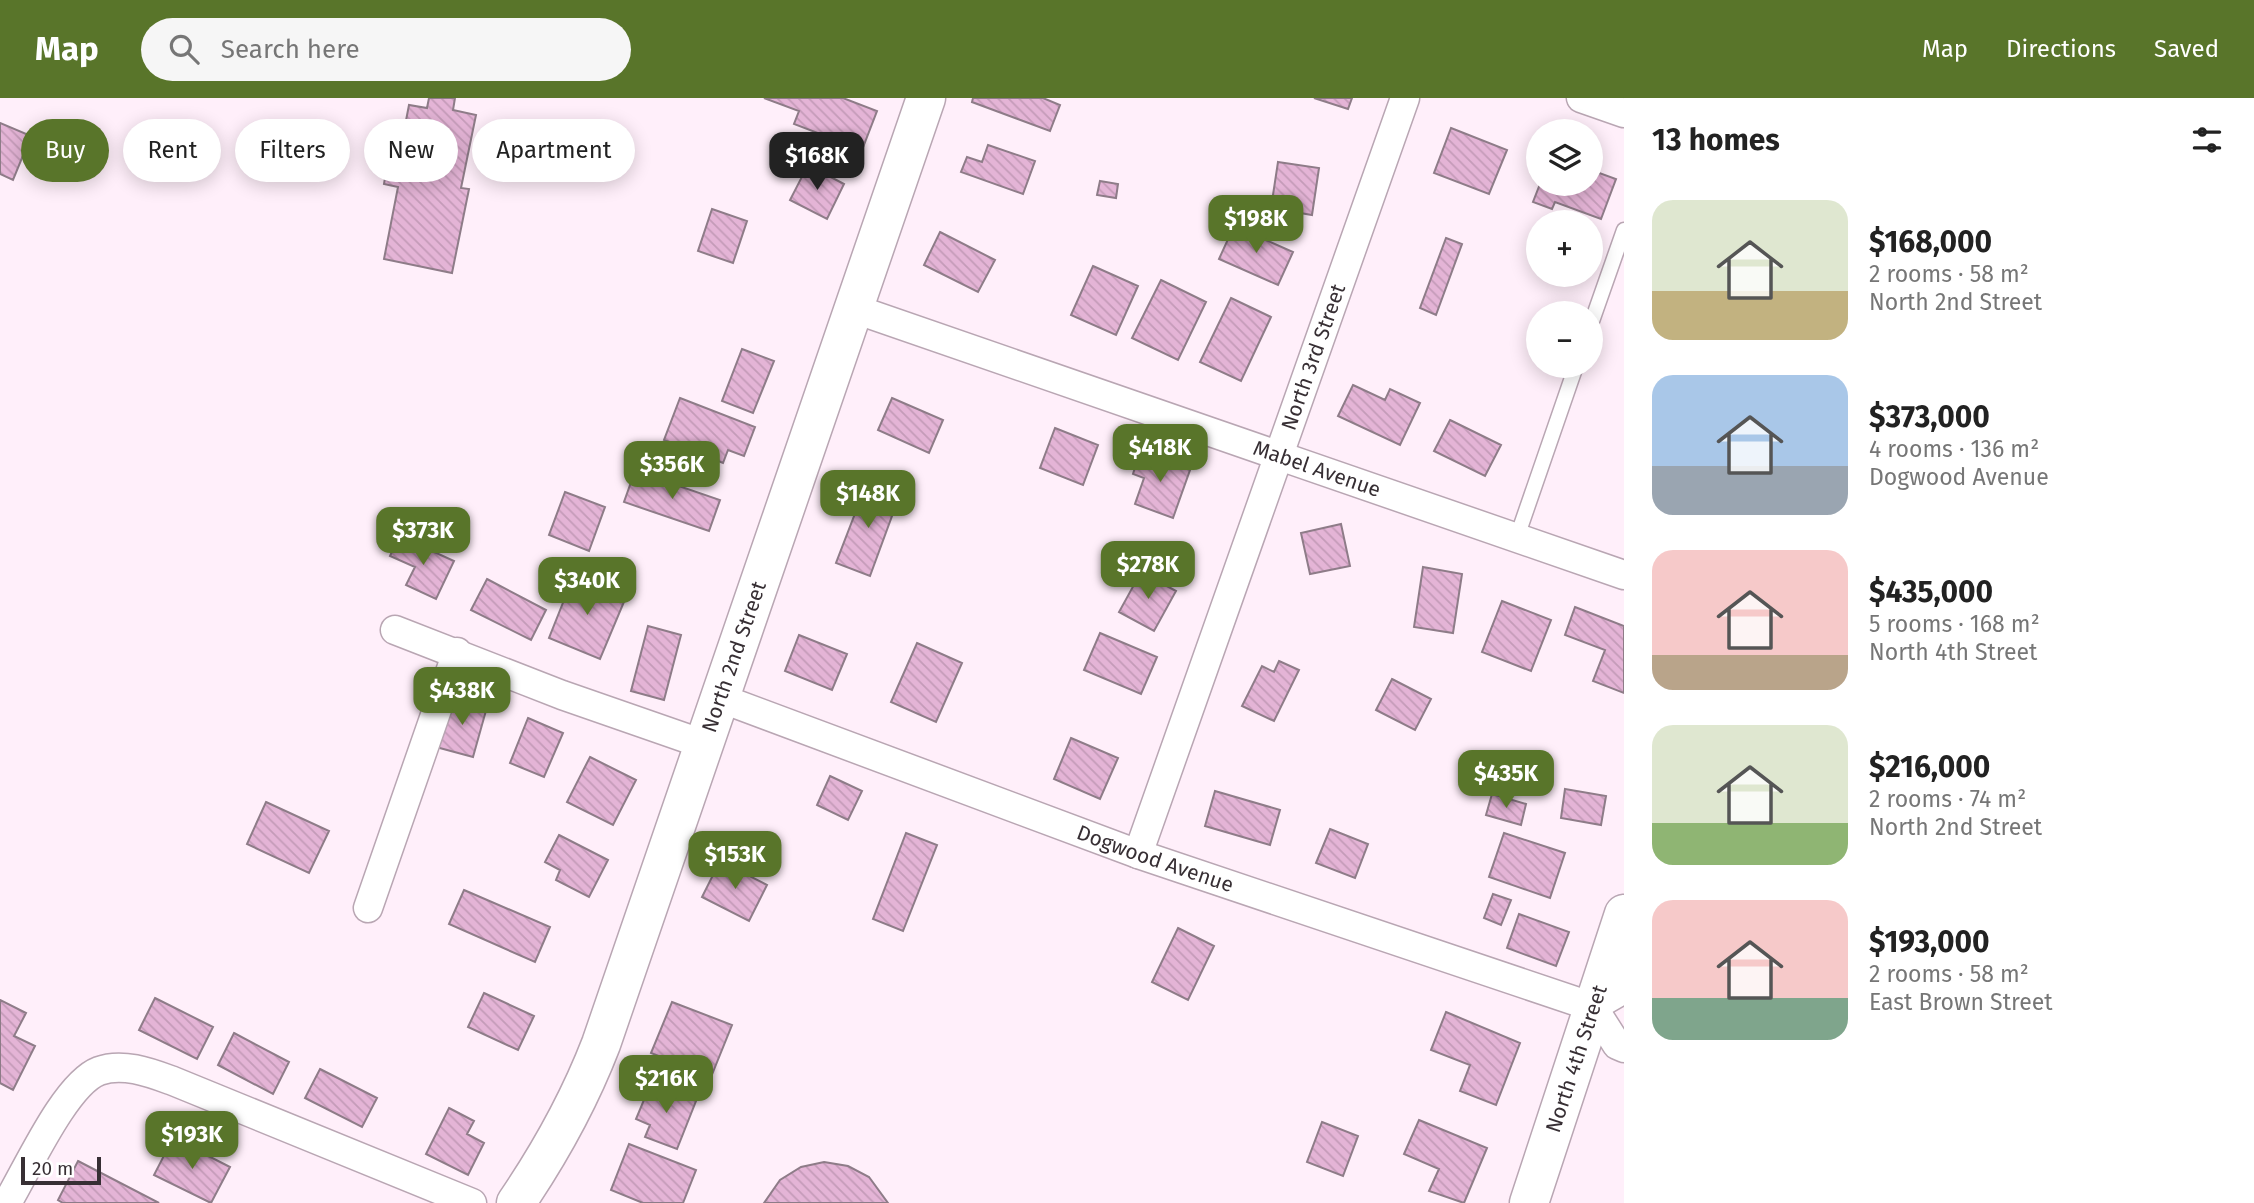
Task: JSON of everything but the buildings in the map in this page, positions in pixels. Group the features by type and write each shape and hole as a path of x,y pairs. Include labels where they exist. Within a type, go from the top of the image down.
{"street":[{"name":"North 2nd Street","path":"516,1203 546,1159 588,1077 926,98"},
{"name":"North 3rd Street","path":"1139,853 1405,98"},
{"path":"1581,98 1624,113"},
{"name":"Mabel Avenue","path":"852,308 1624,575"},
{"path":"396,630 562,695 703,744"},
{"path":"368,908 457,652"},
{"name":"Dogwood Avenue","path":"720,698 1139,853 1608,998"},
{"name":"North 4th Street","path":"1529,1203 1608,998 1624,914"},
{"path":"1608,998 1617,1045 1624,1048"},
{"path":"8,1190 69,1096 83,1080 100,1070 120,1068 144,1071 472,1203"}],"lane":[{"path":"1599,301 1624,230"},
{"path":"1517,537 1572,378"}]}
